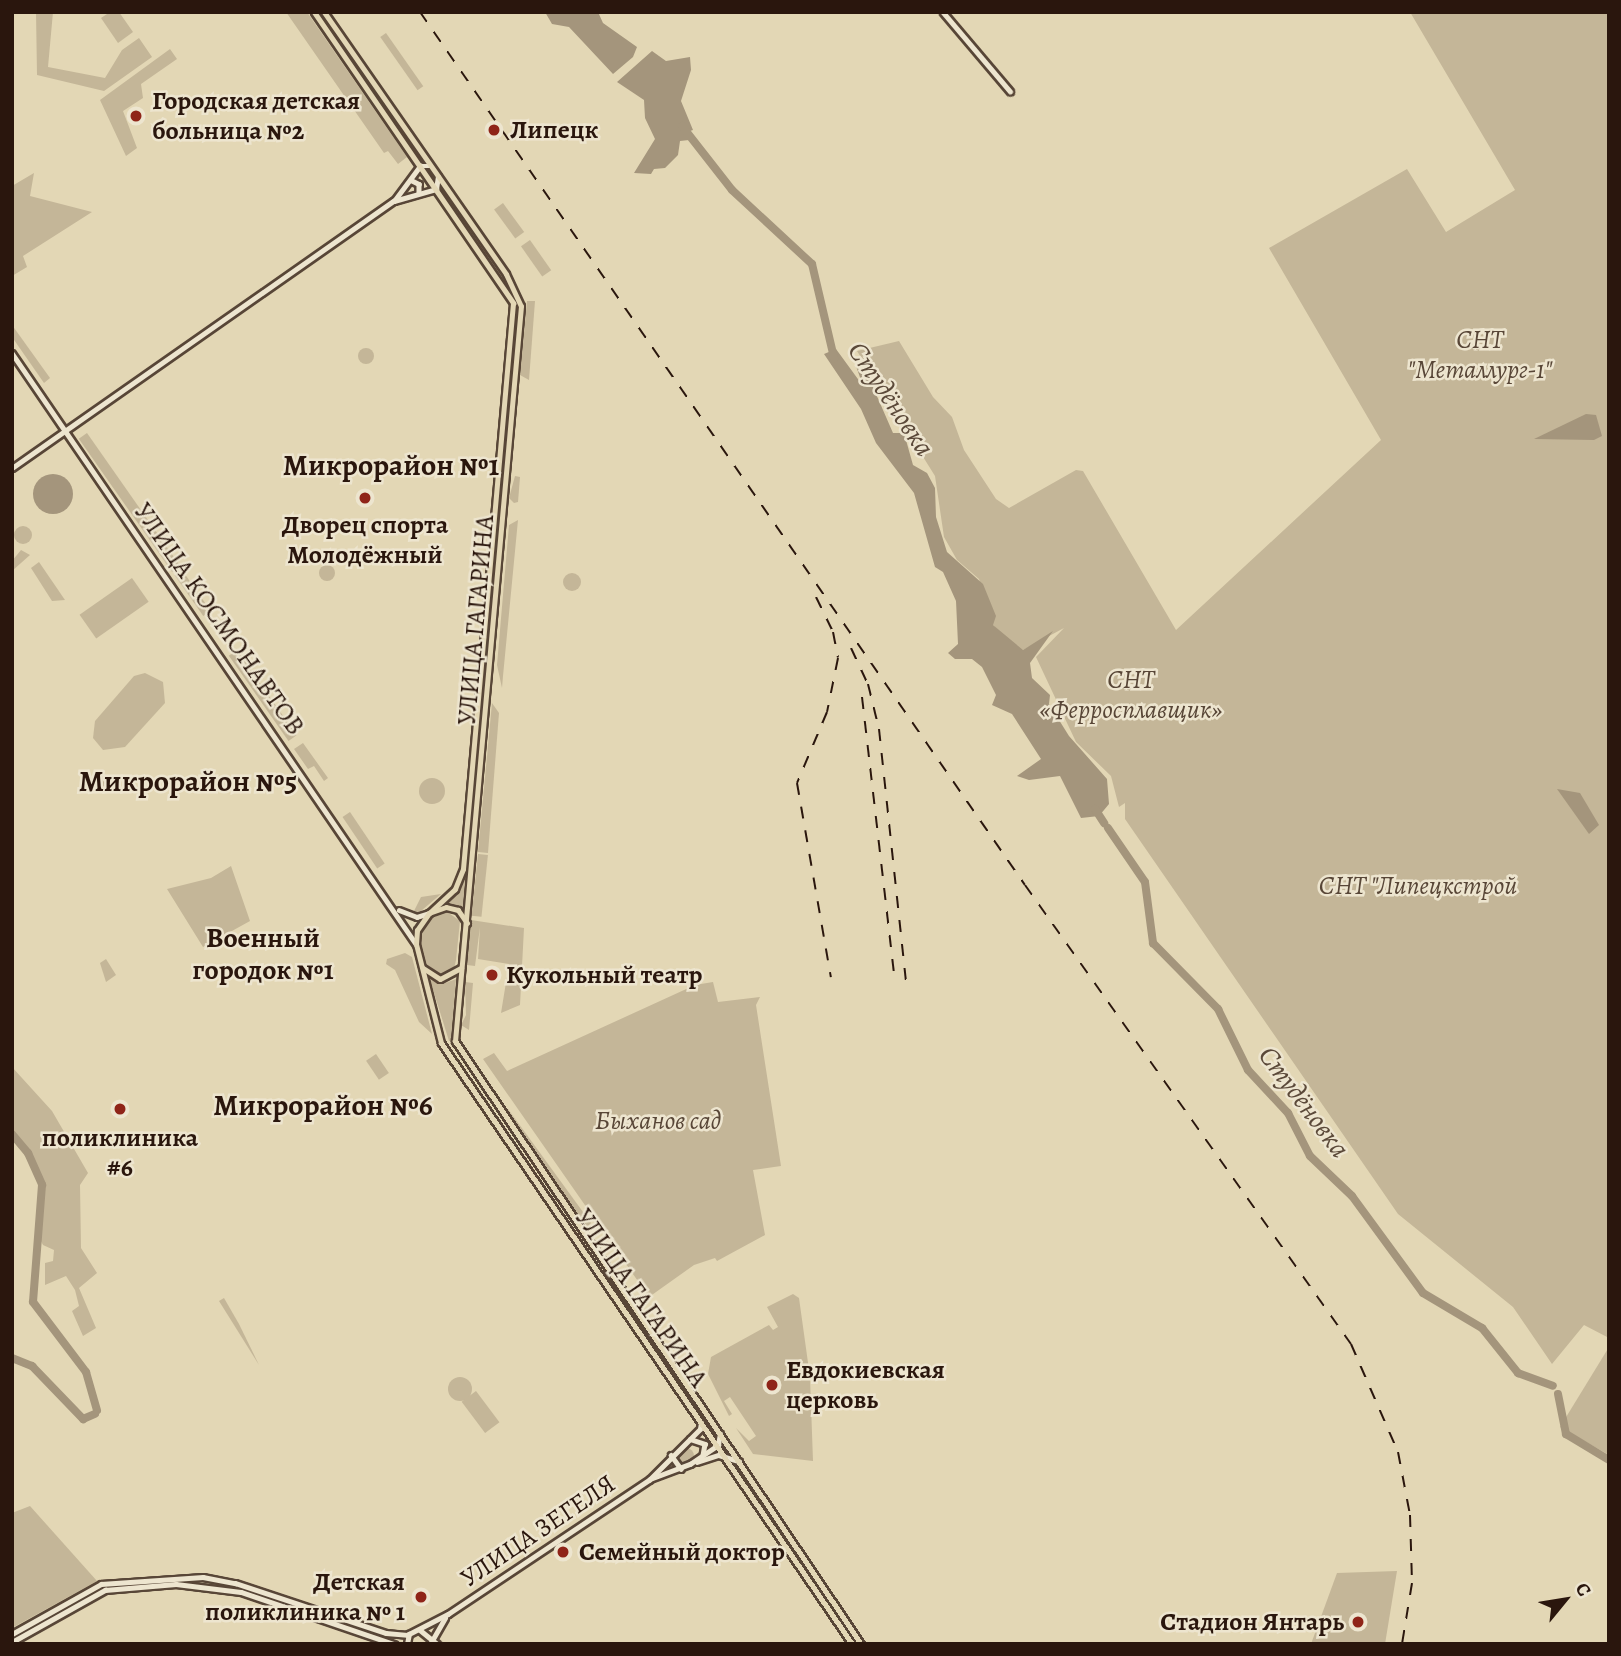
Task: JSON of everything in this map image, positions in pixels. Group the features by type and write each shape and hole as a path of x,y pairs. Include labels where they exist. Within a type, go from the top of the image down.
{"main road":[{"path":"314,12 420,166"},
{"path":"324,12 432,167"},
{"path":"943,12 1010,91"},
{"path":"331,37 338,32"},
{"path":"420,166 432,167"},
{"path":"12,468 397,199 420,166"},
{"name":"УЛИЦА ГАГАРИНА","path":"420,166 513,303 463,869 455,889 430,912"},
{"name":"УЛИЦА ГАГАРИНА","path":"432,167 516,291 521,306 467,923"},
{"path":"397,199 436,189 438,176"},
{"path":"411,180 419,184 419,193"},
{"name":"УЛИЦА КОСМОНАВТОВ","path":"12,353 395,908 416,944"},
{"path":"506,404 514,405"},
{"path":"395,908 408,916 430,912 455,908 467,923 461,968 440,979 421,965 416,944 419,926 430,912"},
{"name":"УЛИЦА ГАГАРИНА","path":"421,965 441,1043 701,1419 852,1644"},
{"name":"УЛИЦА ГАГАРИНА","path":"461,968 455,1041 861,1644"},
{"path":"558,1213 559,1206 566,1208"},
{"path":"649,1480 671,1454 700,1429 701,1419"},
{"path":"649,1480 681,1469 703,1456 718,1445 719,1432"},
{"path":"690,1439 695,1437 705,1444 703,1456"},
{"path":"671,1454 673,1464 681,1469"},
{"path":"690,1464 726,1456 738,1461"},
{"name":"УЛИЦА ЗЕГЕЛЯ","path":"410,1633 448,1614 649,1480"},
{"path":"13,1634 102,1584 203,1577 235,1583 386,1633 410,1633 407,1644"},
{"path":"14,1641 104,1590 176,1584 241,1592 394,1644"},
{"name":"УЛИЦА ЗЕГЕЛЯ","path":"431,1641 448,1614"},
{"path":"428,1624 431,1641"},
{"path":"419,1630 437,1644"}],"green space":[{"path":"36,12 53,12 48,67 105,78 122,50 139,38 152,57 104,91 37,75"},
{"path":"110,12 119,12 133,32 118,43 101,18"},
{"path":"286,12 307,12 407,157 398,164 388,151 384,153"},
{"path":"1410,12 1609,12 1609,1338 1584,1325 1552,1364 1513,1307 1398,1214 1125,819 1125,803 1119,807 1111,776 1076,742 1036,657 1064,628 1023,650 1015,648 993,625 979,579 957,560 944,537 935,476 857,351 899,341 933,397 952,417 964,450 996,499 1009,508 1076,470 1083,471 1176,630 1381,440 1269,248 1407,169 1446,232 1515,190"},
{"path":"386,33 423,86 418,90 380,37"},
{"path":"170,49 177,59 141,84 143,98 123,111 137,148 126,156 100,100"},
{"path":"34,173 30,196 92,212 23,256 27,267 12,276 12,186"},
{"path":"503,203 524,232 515,239 494,209"},
{"path":"530,240 551,270 542,277 521,246"},
{"path":"527,301 535,301 529,380 520,375"},
{"path":"12,325 50,378 44,383 12,337"},
{"path":"366,348 372,350 372,362 366,364 360,362 358,356 360,350"},
{"path":"87,433 180,567 172,572 79,439"},
{"path":"515,476 520,477 518,502 514,503 509,498"},
{"path":"518,520 502,688 497,665 509,525"},
{"path":"23,526 29,529 32,535 29,541 23,544 17,541 14,535 17,529"},
{"path":"21,550 30,555 12,571 12,561"},
{"path":"39,562 65,600 52,601 31,568"},
{"path":"324,565 330,565 335,573 333,579 324,581 319,576 319,570"},
{"path":"182,570 211,611 203,616 175,575"},
{"path":"568,573 576,573 581,582 579,589 568,591 563,586 563,578"},
{"path":"132,578 149,602 96,638 80,615"},
{"path":"237,650 297,735 288,741 229,656"},
{"path":"145,673 163,682 165,703 125,747 103,750 93,738 95,721 134,676"},
{"path":"492,703 499,713 488,853 478,852"},
{"path":"303,743 328,778 324,781 314,766 308,769 294,749"},
{"path":"92,776 115,776 115,787 92,787"},
{"path":"432,778 441,782 445,791 441,800 432,804 423,800 419,791 423,782"},
{"path":"350,812 385,863 377,868 343,817"},
{"path":"478,854 488,855 481,917 472,916"},
{"path":"231,866 250,921 203,947 167,889 211,878"},
{"path":"466,879 464,911 444,904 458,890"},
{"path":"441,894 421,911 413,913 421,897"},
{"path":"446,911 460,921 454,969 440,974 426,964 419,935 426,921"},
{"path":"471,920 524,928 520,1005 501,1013 509,964 478,959 480,927 475,966 467,965"},
{"path":"405,953 412,957 432,1034 419,1022 395,970 386,964 387,959"},
{"path":"106,959 116,975 106,982 100,963"},
{"path":"456,979 449,1041 430,980 443,984"},
{"path":"465,982 473,983 469,1030 461,1025 466,1015"},
{"name":"Быханов сад","path":"713,982 718,1002 760,997 756,1005 781,1166 753,1170 765,1235 717,1261 715,1258 694,1265 649,1297 483,1059 494,1053 507,1071 695,985"},
{"path":"376,1054 389,1073 379,1080 366,1061"},
{"path":"12,1067 52,1111 88,1173 80,1185 81,1248 97,1273 79,1288 96,1328 83,1336 72,1311 79,1306 75,1290 66,1276 45,1285 45,1263 53,1261 54,1250 43,1245 38,1235 40,1176 12,1137"},
{"path":"508,1109 591,1223 587,1227 508,1117"},
{"path":"793,1294 799,1298 810,1377 813,1461 753,1454 736,1428 749,1441 756,1436 730,1397 724,1401 732,1414 729,1416 708,1374 711,1357 769,1325 773,1330 778,1327 767,1307"},
{"path":"224,1298 239,1324 259,1365 219,1301"},
{"path":"1609,1347 1609,1455 1560,1427"},
{"path":"460,1377 469,1380 472,1389 469,1398 460,1401 451,1398 448,1389 451,1380"},
{"path":"476,1391 499,1422 485,1433 462,1402"},
{"path":"686,1448 694,1456 686,1464 678,1456"},
{"path":"30,1506 97,1581 12,1628 12,1513"},
{"name":"Стадион Янтарь","path":"1397,1571 1385,1644 1311,1644 1337,1573"}],"shaded area":[{"path":"545,12 598,12 603,23 637,47 633,57 613,74 569,27 552,24"},
{"path":"652,51 666,61 690,57 691,70 681,101 693,130 687,132 689,140 680,141 678,155 665,168 654,169 651,174 634,173 655,139 645,118 644,100 617,82"},
{"path":"836,349 863,386 855,363 866,371 893,433 904,433 913,465 927,473 935,488 936,517 947,552 983,584 996,616 993,625 1023,650 1053,631 1030,663 1032,678 1050,695 1049,704 1069,736 1107,779 1109,804 1099,816 1081,818 1060,776 1029,780 1017,776 1041,759 1012,714 992,705 996,695 982,667 972,659 955,659 948,653 958,644 956,601 943,572 935,567 914,493 876,443 861,409 824,354"},
{"path":"1586,414 1596,415 1602,436 1594,440 1534,439"},
{"path":"53,474 67,480 73,494 67,508 53,514 39,508 33,494 39,480"},
{"path":"1557,789 1580,793 1599,825 1589,834"}],"waterway":[{"name":"Студёновка","path":"682,126 732,190 812,264 834,358"},
{"name":"Студёновка","path":"1095,809 1104,823"},
{"name":"Студёновка","path":"1108,828 1145,882 1153,943 1218,1009 1248,1070 1288,1113 1310,1156 1352,1196 1423,1293 1482,1328 1518,1373 1553,1386"},
{"path":"12,1134 28,1153 42,1185 33,1302 86,1372 97,1410"},
{"path":"12,1358 32,1366 83,1419 95,1414"},
{"name":"Студёновка","path":"1558,1394 1566,1434 1609,1460"}],"railway":[{"path":"420,12 1025,885 1351,1344 1398,1452 1410,1515 1412,1583 1402,1644"},
{"path":"816,597 833,632 838,658 827,712 797,783 831,977"},
{"path":"851,648 868,684 879,729 906,981"},
{"path":"862,697 895,982"}],"place":[{"name":"Городская детская больница №2","path":"136,116"},
{"name":"Липецк","path":"494,130"},
{"name":"Дворец спорта Молодёжный","path":"365,498"},
{"name":"Кукольный театр","path":"492,975"},
{"name":"поликлиника #6","path":"120,1109"},
{"name":"Евдокиевская церковь","path":"772,1385"},
{"name":"Семейный доктор","path":"563,1552"},
{"name":"Детская поликлиника № 1","path":"421,1597"},
{"name":"Стадион Янтарь","path":"1358,1622"}],"district":[{"name":"Микрорайон №1","path":"391,465"},
{"name":"Микрорайон №5","path":"188,781"},
{"name":"Военный городок №1","path":"263,954"},
{"name":"Микрорайон №6","path":"323,1105"}],"park label":[{"name":"СНТ \"Металлург-1\"","path":"1480,355"},
{"name":"СНТ «Ферросплавщик»","path":"1131,695"},
{"name":"СНТ \"Липецкстрой","path":"1418,886"}]}
